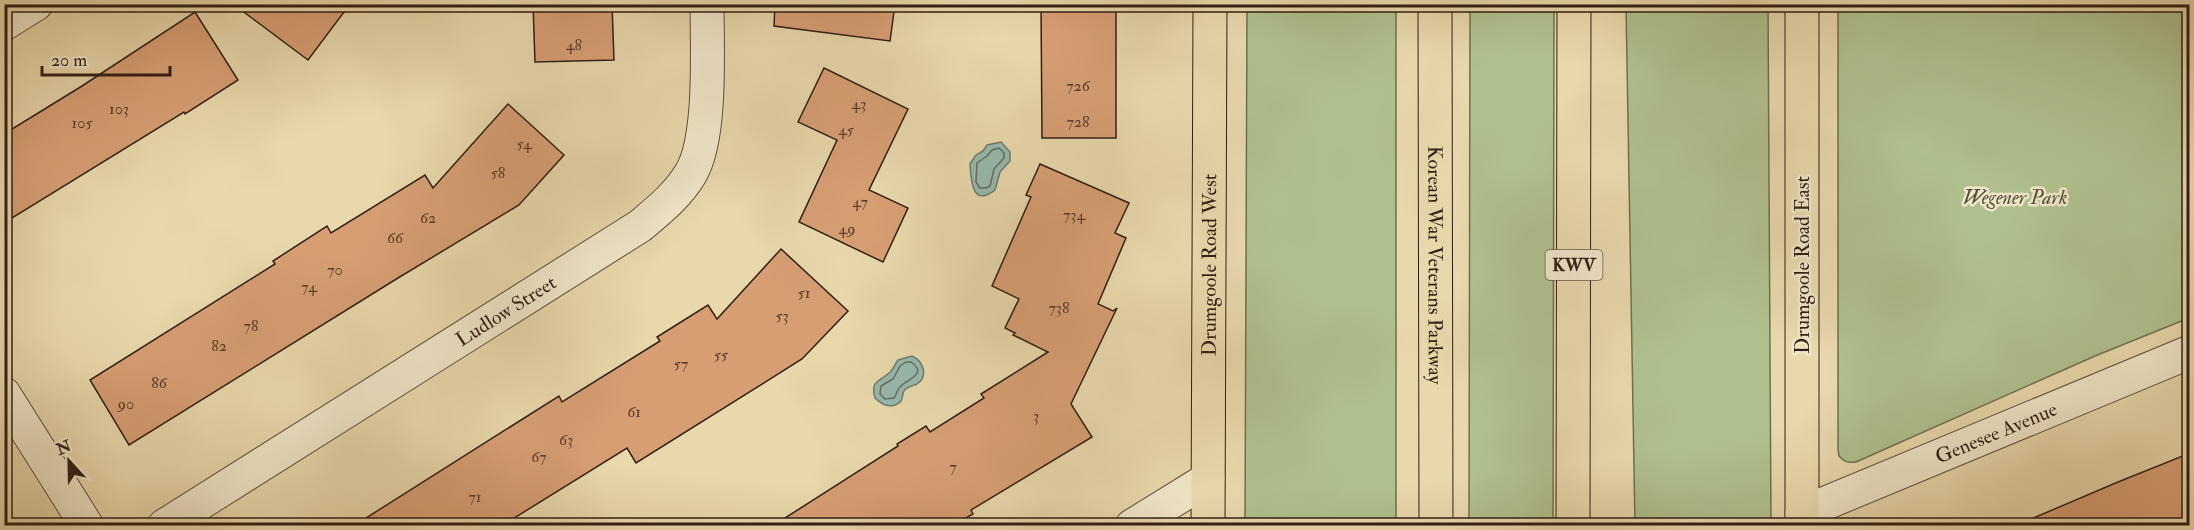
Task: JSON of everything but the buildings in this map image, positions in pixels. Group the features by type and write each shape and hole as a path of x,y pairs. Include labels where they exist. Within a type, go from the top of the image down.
{"main road":[{"name":"Drumgoole Road West","path":"1208,525 1210,4"},
{"name":"Korean War Veterans Parkway","path":"1435,4 1436,525"},
{"name":"KWV","path":"1574,4 1574,525"},
{"name":"Drumgoole Road East","path":"1802,4 1802,519"}],"street":[{"path":"4,24 36,4"},
{"name":"Ludlow Street","path":"164,525 640,226 670,201 692,171 702,138 706,101 708,4"},
{"name":"Genesee Avenue","path":"1802,519 2190,352"},
{"path":"4,394 87,525"},
{"path":"1132,525 1208,479"}],"green space":[{"path":"1247,5 1396,5 1396,525 1245,525"},
{"path":"1470,5 1554,5 1553,525 1469,525"},
{"path":"1626,5 1768,5 1771,525 1635,525"},
{"name":"Wegener Park","path":"1838,5 2189,5 2189,318 2095,356 1856,462 1846,462 1841,458 1838,449"}],"water":[{"path":"1001,142 1010,152 1010,161 1000,172 995,190 981,196 974,189 970,164 987,145"},
{"path":"912,356 922,365 924,373 921,381 903,392 898,404 888,406 878,401 874,392 877,382 890,372 898,360"}]}
